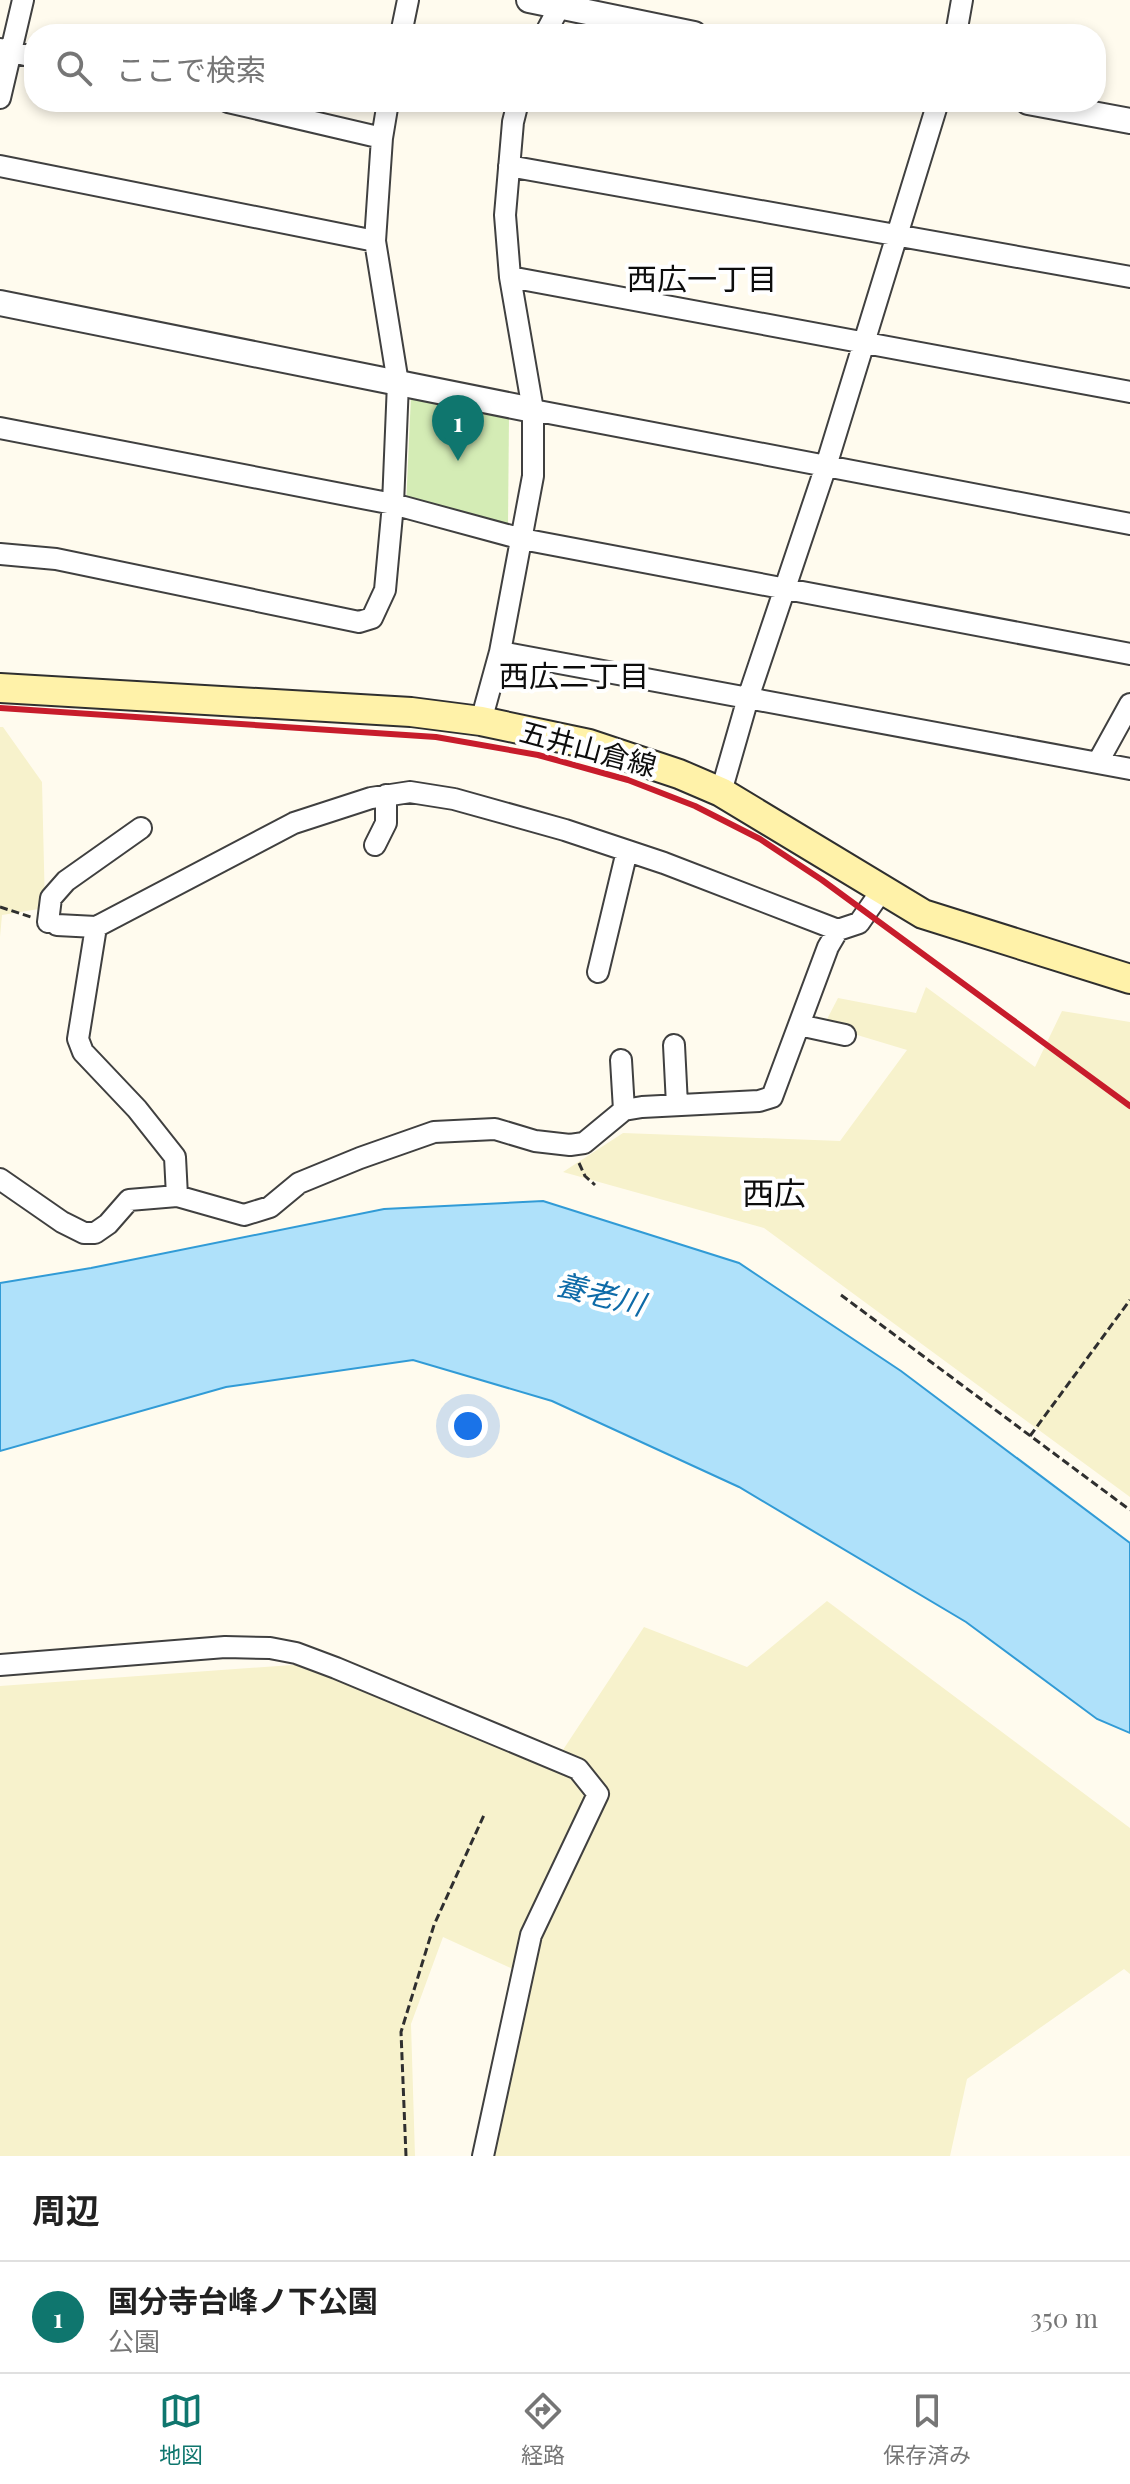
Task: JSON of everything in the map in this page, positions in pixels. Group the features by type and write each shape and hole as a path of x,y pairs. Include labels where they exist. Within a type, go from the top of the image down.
{"main road":[{"name":"五井山倉線","path":"0,688 411,712 481,721 589,744 679,774 721,792 923,914 1130,979"}],"street":[{"path":"0,98 5,50 23,0"},
{"path":"403,24 408,0"},
{"path":"529,0 562,3 651,24"},
{"path":"958,24 962,0"},
{"path":"550,24 562,3"},
{"path":"271,112 382,138"},
{"path":"0,554 56,559 359,622 372,618 385,590 393,504 398,383 375,241 386,112"},
{"path":"481,721 500,652 533,476 533,410 510,277 505,215 516,112"},
{"path":"721,792 748,698 826,466 935,112"},
{"path":"1082,112 1130,121"},
{"path":"0,166 375,241"},
{"path":"509,166 1130,277"},
{"path":"510,277 1130,392"},
{"path":"0,303 533,410 1130,524"},
{"path":"0,428 393,504 522,539 1130,654"},
{"path":"500,652 1130,769"},
{"path":"1098,762 1130,704"},
{"path":"141,828 66,881 51,898 52,923 96,927 294,823 332,808 410,792 454,799 565,830 838,930 859,923 882,890"},
{"path":"375,845 386,823 386,795"},
{"path":"598,972 627,851"},
{"path":"96,927 78,1039 83,1052 137,1109 175,1157 177,1196"},
{"path":"0,1179 62,1222 84,1233 95,1233 108,1224 129,1200 177,1196 244,1215 270,1207 299,1183 434,1132 495,1129 535,1141 570,1145 584,1143 624,1110 759,1101 772,1097 828,947 838,930"},
{"path":"799,1025 845,1035"},
{"path":"674,1045 677,1105"},
{"path":"621,1060 624,1110"},
{"path":"0,1665 225,1647 270,1648 296,1653 336,1668 578,1769 598,1794 531,1935 483,2156"}],"path":[{"path":"570,1145 585,1176 595,1185"},
{"path":"841,1295 1130,1510"},
{"path":"1030,1436 1130,1300"},
{"path":"406,2156 401,2032 434,1925 484,1815"}],"shaded area":[{"path":"0,727 42,782 45,908 2,915 0,937"},
{"path":"926,987 1035,1067 1062,1011 1130,1022 1130,1497 764,1228 563,1172 623,1133 840,1141 907,1050 824,1025 838,998 916,1013"},
{"path":"827,1601 1130,1828 1130,1974 1124,1969 967,2079 950,2156 490,2156 517,1971 443,1937 411,2024 415,2156 0,2156 0,1686 320,1663 555,1762 644,1627 747,1667"}],"green space":[{"path":"411,396 509,416 508,525 406,506"}],"water":[{"name":"養老川","path":"543,1201 739,1263 901,1371 1130,1543 1130,1733 1097,1719 966,1622 739,1487 552,1401 413,1360 226,1387 0,1451 0,1283 91,1268 384,1209"}],"railway":[{"path":"0,708 436,737 538,755 628,780 695,806 760,839 822,880 1130,1106"}],"place":[{"name":"国分寺台峰ノ下公園","path":"458,461"}],"district":[{"name":"西広一丁目","path":"702,280"},
{"name":"西広二丁目","path":"574,677"},
{"name":"西広","path":"774,1194"}]}
